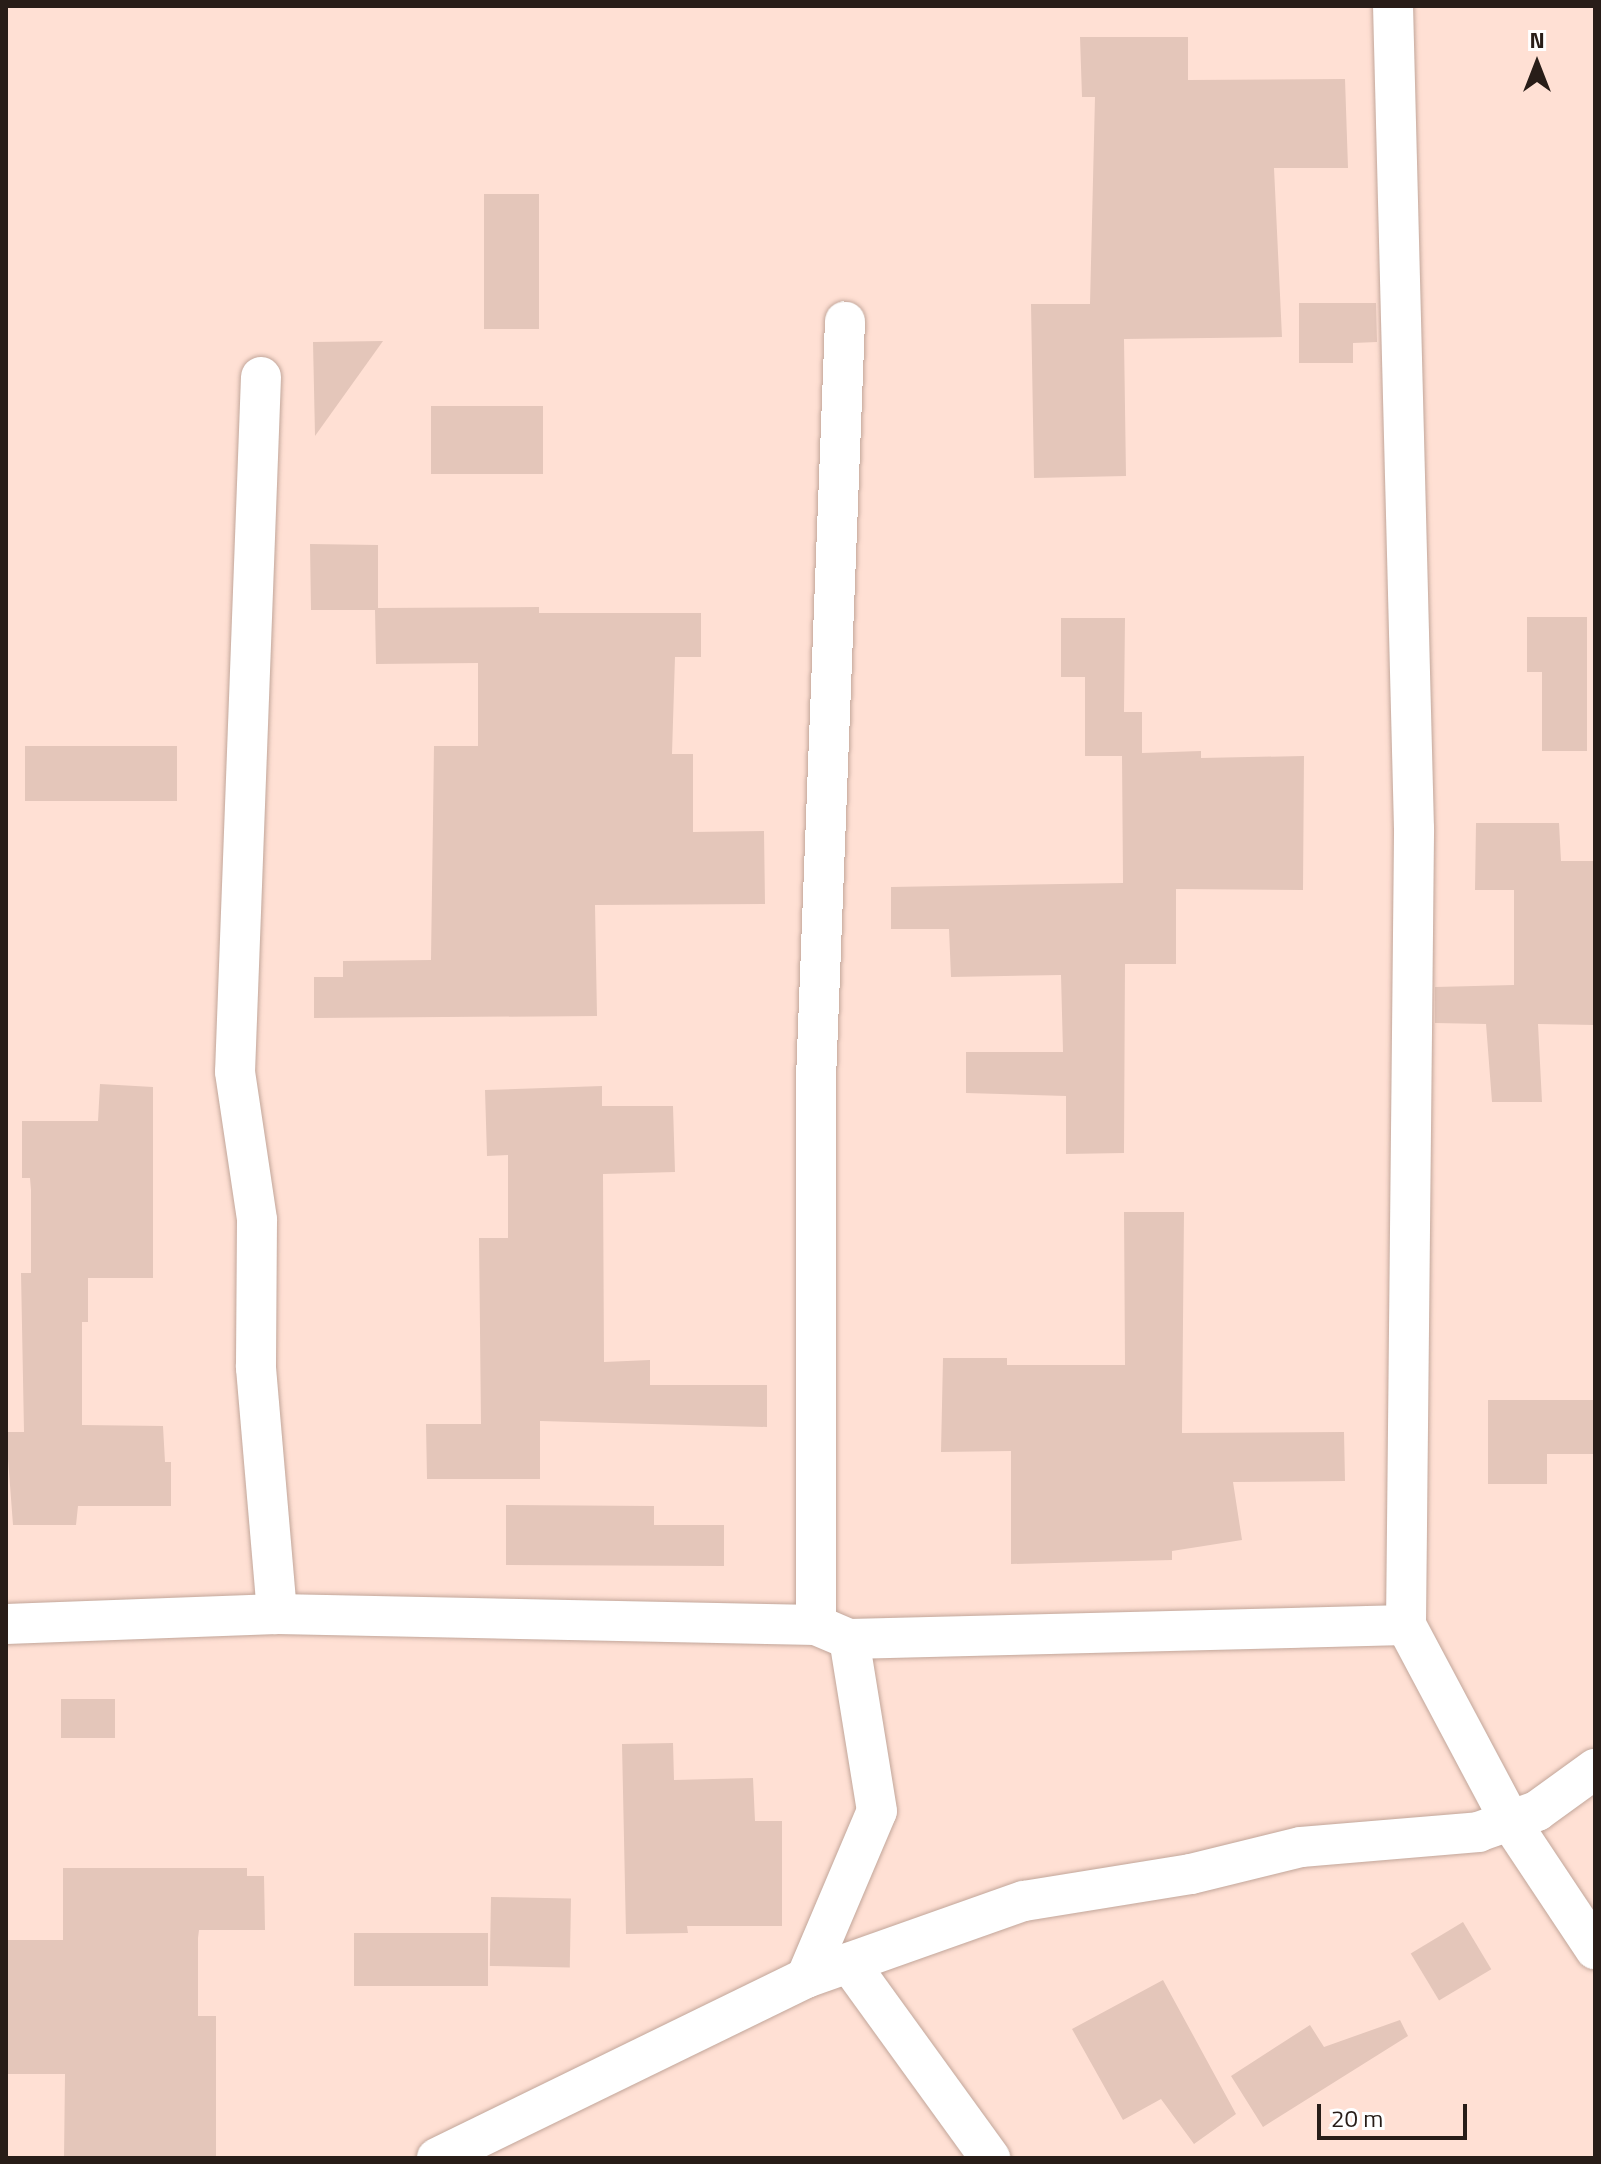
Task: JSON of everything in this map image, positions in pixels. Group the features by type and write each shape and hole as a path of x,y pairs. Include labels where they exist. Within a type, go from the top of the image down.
{"street":[{"path":"1393,6 1414,829 1406,1625 1510,1821 1595,1949"},
{"path":"806,1978 877,1811 833,1632 816,1079 845,322"},
{"path":"261,377 235,1072 257,1220 256,1368 277,1614"},
{"path":"6,1624 277,1614 833,1632 1406,1625"},
{"path":"437,2158 806,1978 1024,1901 1191,1874 1301,1847 1478,1832 1537,1811 1595,1769"},
{"path":"849,1963 990,2158"}],"building":[{"path":"1080,37 1188,37 1188,80 1345,79 1348,168 1274,168 1282,337 1124,339 1126,476 1034,478 1031,304 1090,304 1095,97 1082,97"},
{"path":"484,194 539,194 539,329 484,329"},
{"path":"1299,303 1376,303 1377,342 1353,343 1353,363 1299,363"},
{"path":"383,341 315,436 313,342"},
{"path":"431,406 543,406 543,474 431,474"},
{"path":"310,544 378,545 378,608 539,607 539,613 701,613 701,657 675,657 672,754 693,754 693,832 764,831 765,904 595,905 597,1016 314,1018 314,977 343,977 343,961 431,960 434,746 478,746 478,663 376,664 375,610 311,610"},
{"path":"1527,617 1587,617 1587,751 1542,751 1542,672 1527,672"},
{"path":"1061,618 1125,618 1124,712 1142,712 1142,753 1201,751 1201,758 1304,756 1303,890 1176,889 1176,964 1125,964 1124,1153 1066,1154 1066,1096 966,1093 966,1052 1063,1052 1061,975 951,977 949,929 891,929 891,887 1123,883 1122,756 1085,756 1085,677 1061,677"},
{"path":"25,746 177,746 177,801 25,801"},
{"path":"1476,823 1559,823 1561,861 1595,861 1595,1025 1538,1024 1542,1102 1492,1102 1486,1024 1435,1023 1435,987 1514,985 1514,890 1475,890"},
{"path":"100,1084 153,1087 153,1278 88,1278 88,1322 82,1322 82,1425 163,1426 165,1462 171,1462 171,1506 78,1506 76,1525 13,1525 6,1432 24,1432 21,1273 31,1273 31,1190 30,1178 22,1178 22,1121 98,1121"},
{"path":"602,1086 602,1106 673,1106 675,1172 603,1174 604,1362 650,1360 650,1385 767,1385 767,1427 540,1421 540,1479 427,1479 426,1424 481,1424 479,1238 508,1238 508,1155 487,1156 485,1090"},
{"path":"1124,1212 1184,1212 1182,1433 1344,1432 1345,1481 1233,1482 1242,1540 1172,1551 1172,1560 1011,1564 1011,1451 941,1452 943,1358 1007,1358 1007,1365 1125,1365"},
{"path":"1488,1400 1593,1400 1593,1454 1547,1454 1547,1484 1488,1484"},
{"path":"506,1505 654,1506 654,1525 724,1525 724,1566 506,1565"},
{"path":"61,1699 115,1699 115,1738 61,1738"},
{"path":"673,1743 674,1780 753,1778 755,1821 782,1821 782,1926 687,1926 688,1933 626,1934 622,1744"},
{"path":"63,1868 247,1868 247,1876 264,1876 265,1930 199,1930 198,2016 216,2016 216,2158 64,2158 65,2074 6,2074 6,1940 63,1940"},
{"path":"491,1897 571,1898 570,1967 490,1966"},
{"path":"1463,1922 1491,1969 1439,2001 1411,1953"},
{"path":"354,1933 488,1933 488,1986 354,1986"},
{"path":"1163,1980 1236,2114 1194,2144 1161,2099 1123,2120 1072,2029"},
{"path":"1400,2020 1408,2036 1263,2127 1231,2076 1310,2025 1324,2047"}]}
